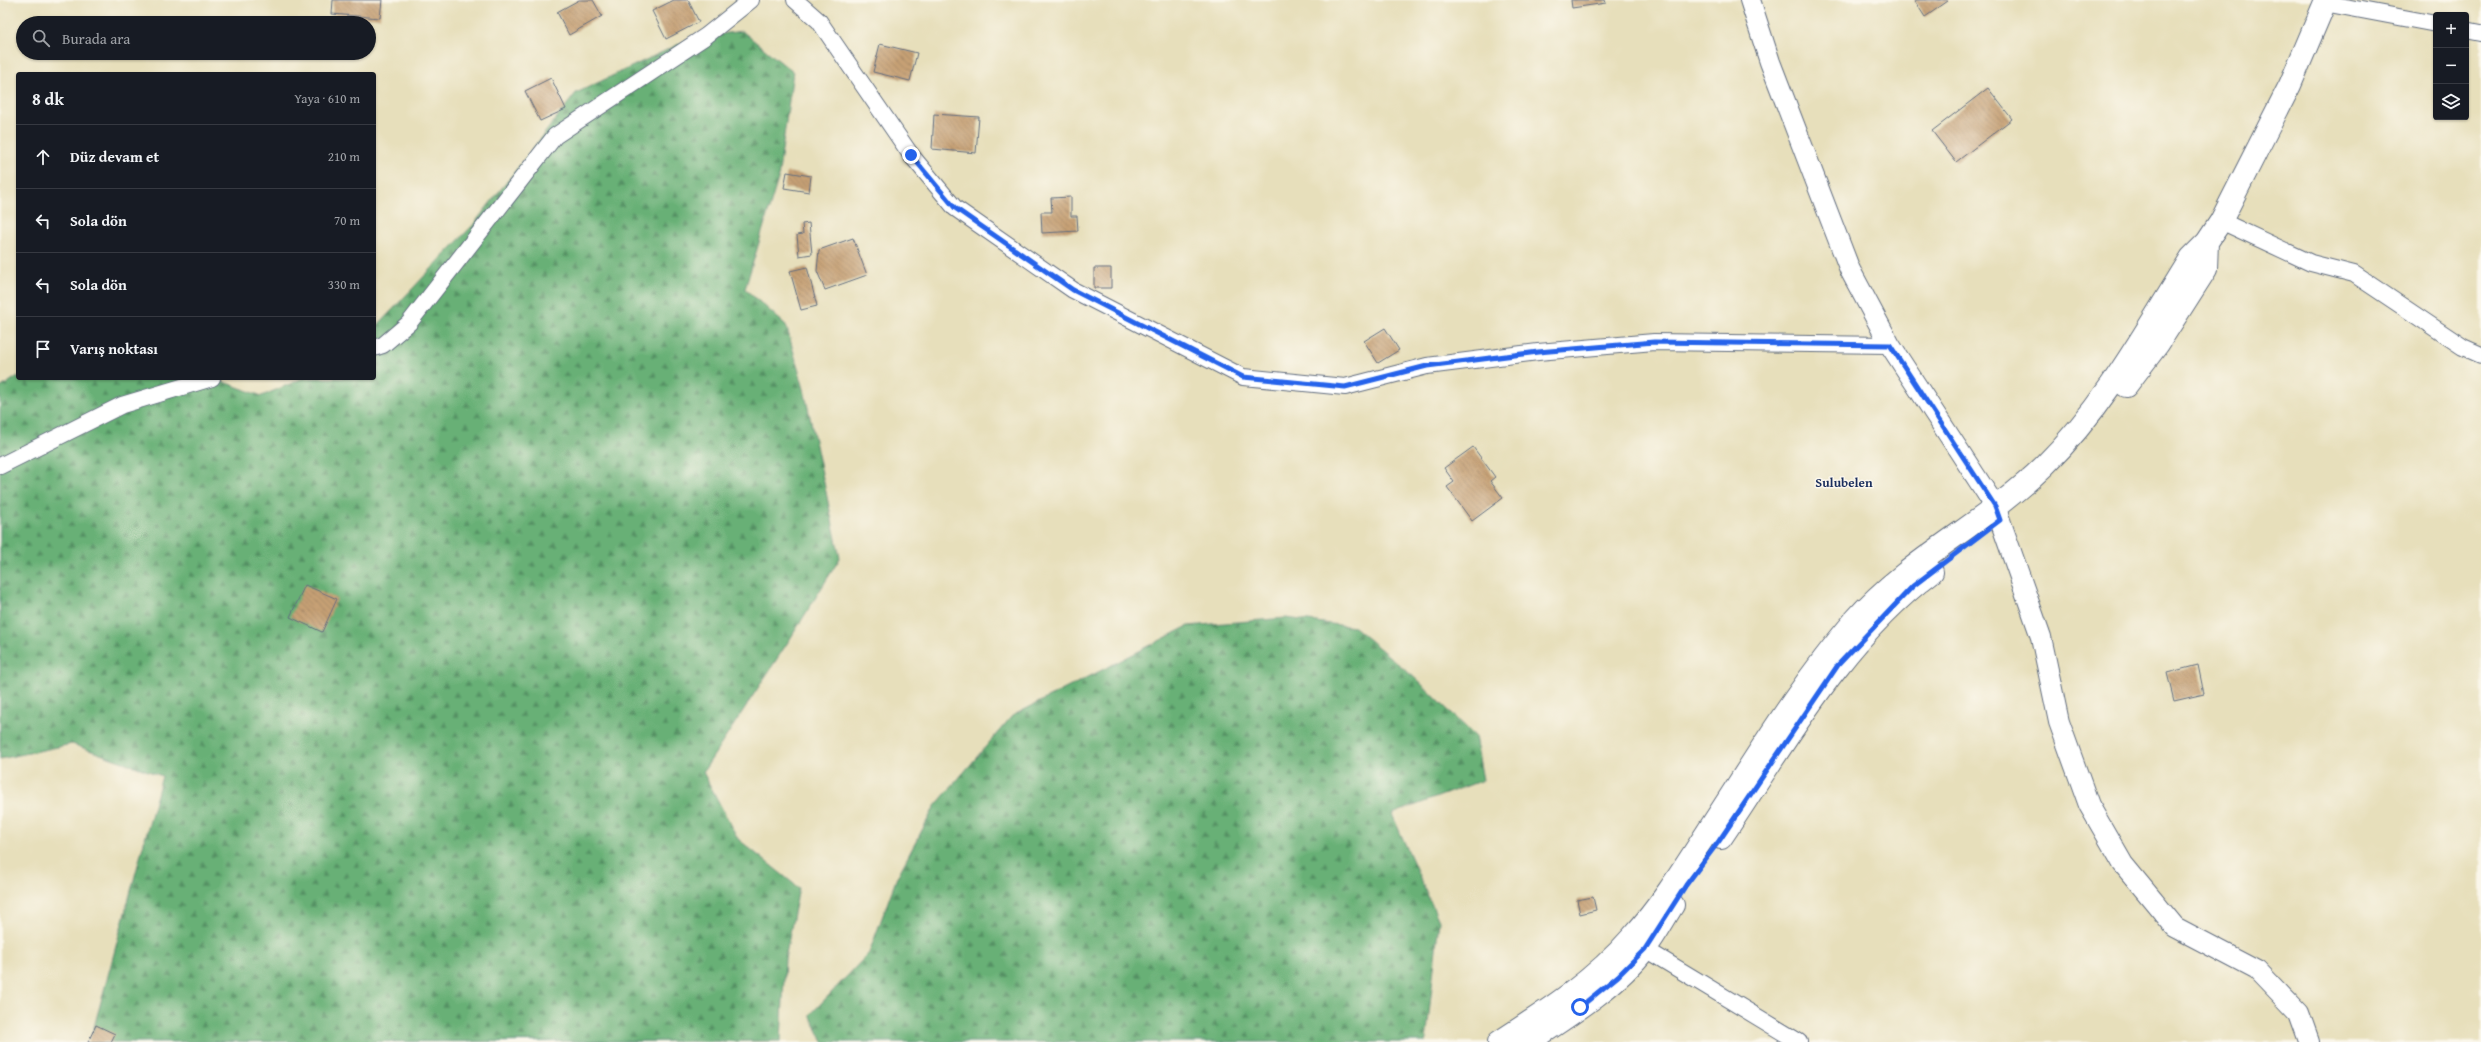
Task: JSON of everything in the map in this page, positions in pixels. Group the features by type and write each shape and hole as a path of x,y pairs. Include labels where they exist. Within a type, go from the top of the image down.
{"main road":[{"path":"1529,1042 1580,1007 1618,976 1645,949 1686,885 1719,841 1838,665 1913,586 1997,513 2076,432 2106,392 2191,258 2207,242 2222,221 2290,85 2325,1"},
{"path":"1499,1042 1560,1002 1604,966 1633,937 1691,858 1811,675 1856,619 1886,590 1997,513"}],"street":[{"path":"376,347 383,345 409,323 554,136 706,36 751,0"},
{"path":"795,0 819,21 911,155 955,208 1073,290 1243,377 1345,387 1427,366 1538,352 1654,342 1890,345"},
{"path":"1750,0 1770,62 1850,270 1890,345 1997,513 2041,637 2059,722 2090,805 2123,864 2175,927 2257,970 2299,1014 2309,1042"},
{"path":"2325,1 2433,23"},
{"path":"2469,31 2481,33"},
{"path":"2222,221 2311,263 2354,274 2463,347 2481,355"},
{"path":"0,466 122,405 205,380"},
{"path":"1645,949 1799,1042"}],"green space":[{"path":"742,31 793,72 778,179 745,289 786,325 804,389 840,558 790,639 703,772 738,839 799,888 785,959 781,1041 90,1042 162,776 72,744 0,759 0,388 16,377 16,380 218,380 262,396 298,380 376,380 376,327 473,225 576,93 692,38"},
{"path":"1286,618 1354,627 1415,678 1475,736 1483,780 1392,814 1439,921 1426,1042 823,1042 810,1015 869,953 897,877 935,806 1012,716 1188,626"}],"building":[{"path":"333,0 382,0 380,18 376,18 376,16 332,14"},
{"path":"579,0 593,0 602,16 569,35 557,12"},
{"path":"674,0 688,0 699,22 666,39 652,11"},
{"path":"1571,0 1605,0 1606,3 1572,8"},
{"path":"1914,0 1948,0 1948,1 1925,17"},
{"path":"880,44 917,53 910,81 873,72"},
{"path":"551,78 566,109 540,121 525,91"},
{"path":"1988,88 2012,119 1956,162 1932,131"},
{"path":"934,114 979,117 976,153 932,149"},
{"path":"787,172 811,176 809,192 784,188"},
{"path":"1071,197 1071,216 1077,216 1078,231 1042,233 1041,212 1052,212 1051,198"},
{"path":"809,223 812,254 799,256 797,235 803,234 802,224"},
{"path":"853,238 867,275 825,290 817,271 819,250"},
{"path":"807,267 817,306 801,310 790,271"},
{"path":"1094,268 1111,268 1111,288 1094,288"},
{"path":"1385,328 1399,350 1378,363 1364,341"},
{"path":"1473,447 1495,477 1490,481 1503,498 1472,521 1447,487 1454,482 1444,468"},
{"path":"305,585 337,599 322,632 290,617"},
{"path":"2198,665 2204,694 2174,701 2167,673"},
{"path":"1593,897 1596,910 1580,914 1577,900"},
{"path":"96,1025 115,1034 111,1042 88,1042"}],"district":[{"name":"Sulubelen","path":"1844,482"}],"route":[{"path":"911,155 955,208 1073,290 1243,377 1345,387 1427,366 1538,352 1654,342 1890,345 1995,506 2000,520 1913,586 1877,622 1838,665 1719,841 1686,885 1645,949 1618,976 1580,1007"}]}
